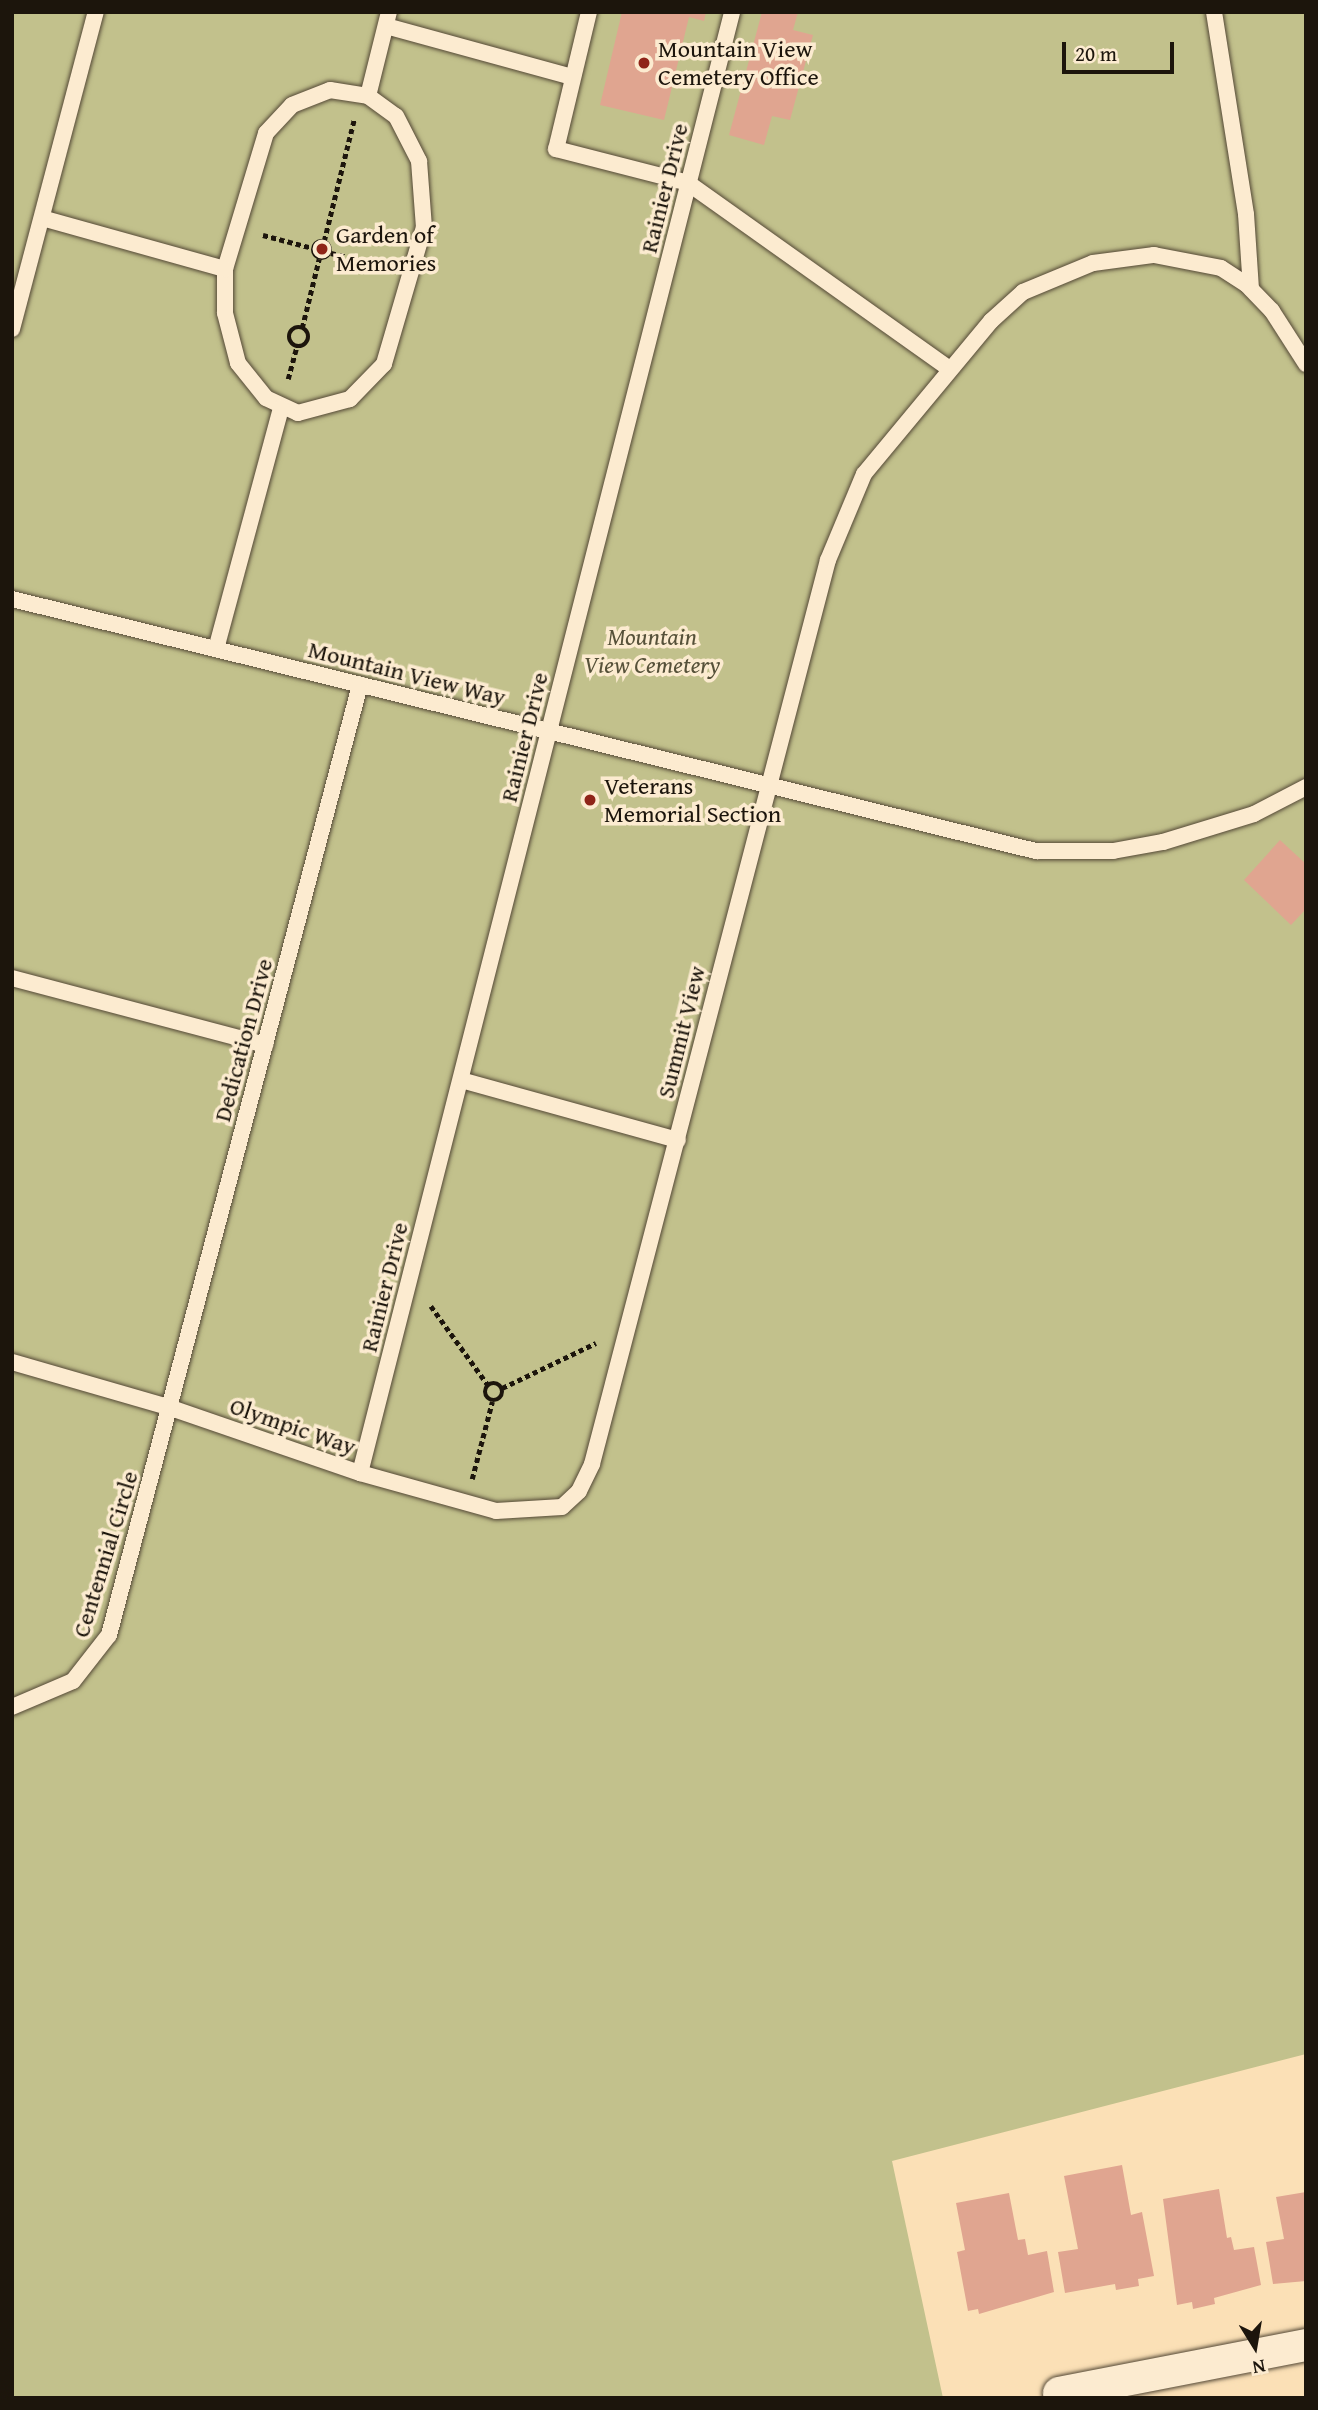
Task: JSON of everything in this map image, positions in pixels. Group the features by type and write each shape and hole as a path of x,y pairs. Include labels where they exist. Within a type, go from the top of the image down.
{"street":[{"path":"1059,2393 1306,2345"}],"lane":[{"path":"12,329 96,12"},
{"path":"589,12 556,149 688,183 948,368"},
{"name":"Rainier Drive","path":"360,1473 732,12"},
{"path":"1214,12 1246,215 1251,289"},
{"path":"365,94 388,19 572,77"},
{"path":"330,90 365,94 396,116 419,161 425,227 384,364 367,386 350,399 314,412 281,408 251,384 238,363 225,313 225,269 258,149 276,119 312,95 330,90"},
{"path":"42,218 225,269"},
{"name":"Summit View","path":"562,1507 579,1491 592,1464 678,1140 766,785 828,560 864,474 948,368 1023,292 1093,263 1154,255 1190,258 1222,268 1251,289 1296,343 1306,364"},
{"path":"216,649 281,408"},
{"name":"Mountain View Way","path":"12,599 1036,851 1113,851 1163,842 1254,814 1306,788"},
{"name":"Dedication Drive","path":"171,1408 360,685"},
{"path":"12,978 265,1045"},
{"path":"461,1080 678,1140"},
{"name":"Olympic Way","path":"12,1362 171,1408 360,1473 465,1503 519,1513 562,1507"},
{"name":"Centennial Circle","path":"12,1707 73,1681 101,1651 109,1635 171,1408"}],"path":[{"path":"237,228 313,248 324,241 365,94"},
{"path":"324,241 331,253"},
{"path":"302,328 290,335 297,346 308,340 302,328 319,260 313,248"},
{"path":"319,260 331,253 411,273"},
{"path":"410,1277 488,1385 502,1388 628,1328"},
{"path":"488,1385 485,1396 492,1402"},
{"path":"492,1402 500,1399 502,1388"},
{"path":"465,1503 492,1402"}],"green space":[{"name":"Mountain View Cemetery","path":"12,12 1306,12 1306,2054 892,2161 943,2398 12,2398"}],"building":[{"name":"Mountain View Cemetery Office","path":"622,12 706,12 704,21 689,17 664,120 600,105"},
{"path":"762,12 798,12 793,30 813,35 790,120 772,116 764,145 729,135"},
{"path":"1280,840 1306,864 1306,909 1291,925 1244,880"},
{"path":"1122,2165 1131,2215 1142,2212 1154,2276 1138,2279 1139,2286 1116,2290 1115,2284 1065,2293 1058,2252 1078,2249 1064,2176"},
{"path":"1219,2189 1227,2238 1231,2237 1234,2250 1254,2247 1261,2285 1214,2298 1215,2304 1193,2309 1192,2302 1177,2305 1163,2199"},
{"path":"1306,2192 1306,2281 1273,2284 1266,2242 1284,2239 1276,2197"},
{"path":"1009,2193 1018,2240 1025,2239 1028,2255 1047,2251 1054,2292 979,2314 978,2309 968,2311 957,2252 965,2250 956,2203"}],"place":[{"name":"Mountain View Cemetery Office","path":"644,63"},
{"name":"Garden of Memories","path":"322,249"},
{"name":"Veterans Memorial Section","path":"590,800"}]}
